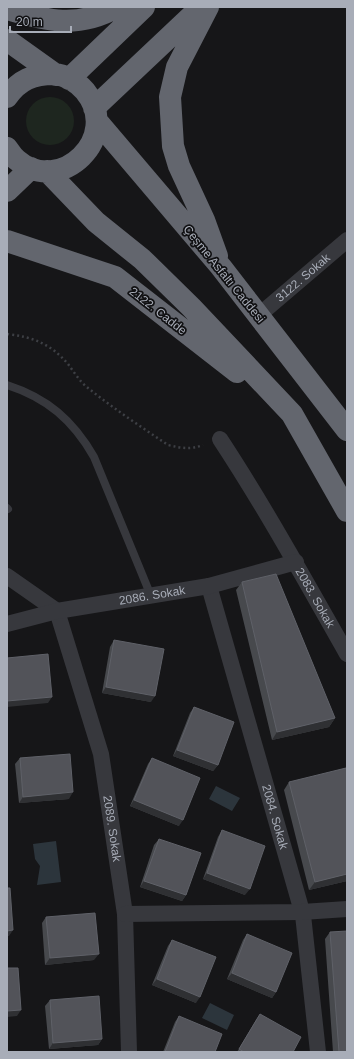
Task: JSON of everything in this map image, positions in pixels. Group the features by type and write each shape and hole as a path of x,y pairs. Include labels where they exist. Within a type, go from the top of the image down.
{"highway":[{"path":"7,9 46,19 80,21 102,15 117,7"},
{"path":"7,98 13,89 26,79 41,74 63,77 144,7"},
{"path":"7,191 39,170 62,169 76,162 88,151 95,137 96,115 201,7"},
{"path":"208,7 177,67 170,98 171,124 173,146 179,166 204,220 221,267"},
{"name":"Çeşme Asfaltı Caddesi","path":"7,40 63,77 80,86 89,96 96,115 173,212 221,267 347,430"},
{"path":"7,148 17,160 39,170 96,222 142,259 191,307 292,414 347,511"},
{"name":"2122. Cadde","path":"7,241 115,277 292,414"}],"street":[{"name":"3122. Sokak","path":"258,316 347,240"},
{"name":"2083. Sokak","path":"220,439 243,473 296,562 347,654"},
{"name":"2086. Sokak","path":"7,624 57,611 209,586 296,562"},
{"path":"7,576 57,611"},
{"name":"2084. Sokak","path":"209,586 302,912 318,1052"},
{"name":"2089. Sokak","path":"57,611 101,754 125,914 129,1052"},
{"path":"125,914 302,912 347,909"}],"lane":[{"path":"7,385 36,396 51,406 64,417 86,442 94,457 151,596"}],"path":[{"path":"7,334 24,336 38,340 53,350 65,361 86,386 168,444 180,448 193,449 220,439"}],"shaded area":[{"path":"45,97 55,97 64,101 70,107 73,112 73,130 64,141 55,145 45,145 36,141 30,135 26,126 26,116 30,107 36,101"},
{"path":"216,786 240,798 232,811 209,799"},
{"path":"56,841 61,882 37,885 40,866 35,859 33,844"},
{"path":"210,1003 234,1015 227,1030 202,1018"}],"building":[{"path":"276,574 335,718 277,732 242,582"},
{"path":"114,640 164,649 155,696 106,687"},
{"path":"48,654 52,697 7,701 7,658"},
{"path":"194,707 234,722 218,765 177,750"},
{"path":"70,754 73,792 23,797 20,758"},
{"path":"152,758 200,778 183,820 134,800"},
{"path":"346,768 347,874 315,882 289,782"},
{"path":"222,830 265,846 250,889 207,873"},
{"path":"159,839 201,853 186,895 144,881"},
{"path":"7,888 10,888 13,930 7,931"},
{"path":"95,913 99,954 50,958 46,917"},
{"path":"347,931 347,1052 339,1052 330,932"},
{"path":"247,934 292,953 276,992 232,973"},
{"path":"172,940 216,957 200,997 157,979"},
{"path":"7,968 18,968 21,1010 7,1011"},
{"path":"99,996 102,1039 53,1043 50,1000"},
{"path":"260,1014 301,1037 293,1052 244,1052 239,1049"},
{"path":"179,1016 222,1034 215,1052 165,1052"}]}
